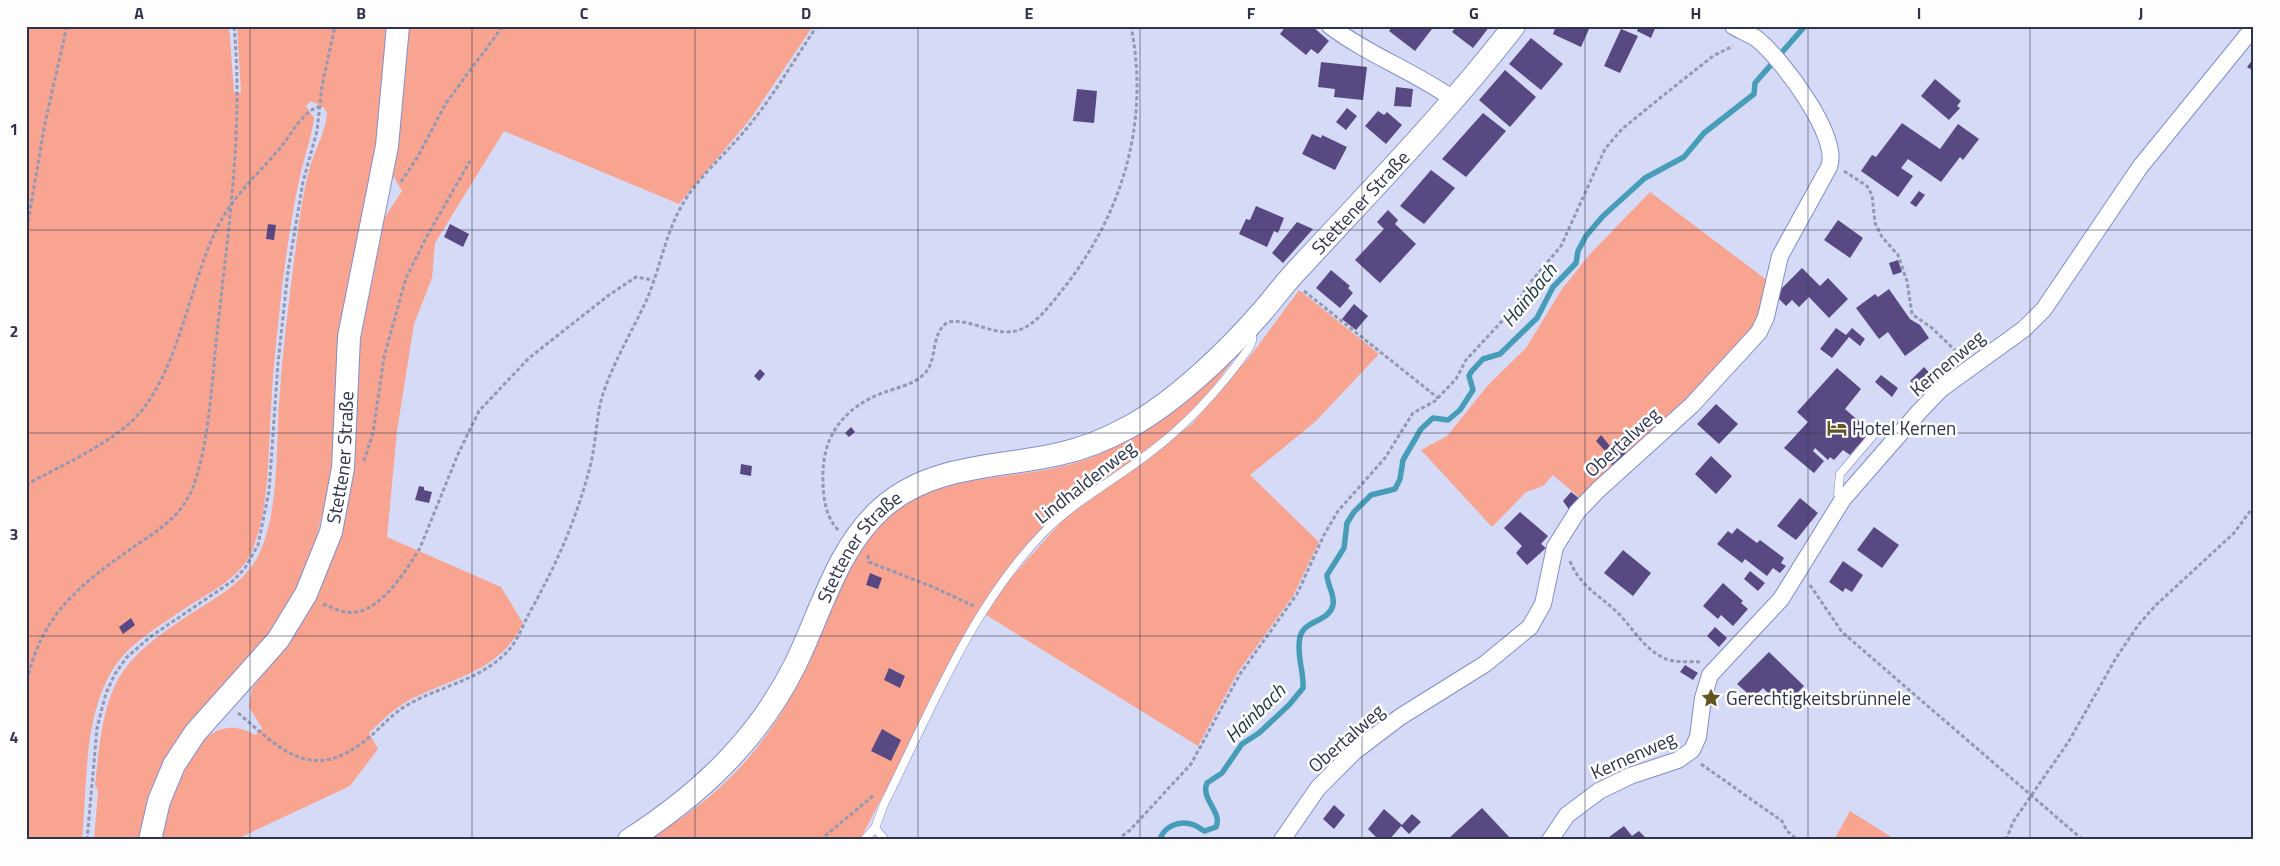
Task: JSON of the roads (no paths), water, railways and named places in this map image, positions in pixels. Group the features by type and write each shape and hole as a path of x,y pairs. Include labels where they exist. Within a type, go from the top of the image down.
{"main road":[{"name":"Stettener Straße","path":"150,840 159,800 174,764 195,733 278,640 306,594 331,532 343,468 350,336 376,206 392,112 398,26"},
{"name":"Stettener Straße","path":"629,840 698,790 736,755 753,733 794,666 834,576 853,542 882,508 900,494 923,482 956,471 1041,458 1083,447 1138,422 1194,378 1252,322 1453,99 1514,26"}],"street":[{"path":"1330,26 1346,38 1432,84 1453,99"},
{"name":"Obertalweg","path":"1282,840 1318,788 1354,752 1400,717 1485,664 1530,627 1543,604 1552,557 1567,526 1590,497 1692,405 1755,339 1766,317 1780,256 1831,162 1831,148 1820,121 1769,51 1751,35 1733,26"},
{"name":"Kernenweg","path":"1550,840 1568,815 1590,797 1620,780 1678,760 1690,753 1698,737 1706,684 1712,672 1768,615 1800,570 1843,499 1922,408 1941,389 2024,328 2044,309 2140,167 2254,28"}],"lane":[{"name":"Lindhaldenweg","path":"864,840 875,828 899,775 983,611 1011,571 1053,524 1193,417 1251,345 1252,322"},
{"path":"1843,499 1838,494 1839,475 1875,432"},
{"path":"875,828 885,840"}],"waterway":[{"name":"Hainbach","path":"1160,840 1165,831 1174,825 1184,823 1194,825 1205,831 1216,827 1217,816 1206,795 1207,783 1222,773 1242,744 1259,733 1289,705 1303,688 1299,650 1300,637 1306,627 1331,611 1333,597 1327,575 1344,548 1347,523 1354,512 1371,495 1395,489 1400,479 1403,460 1421,429 1433,418 1448,420 1460,410 1473,390 1469,376 1471,372 1483,359 1500,354 1537,318 1553,287 1576,263 1578,251 1586,236 1603,216 1645,178 1684,157 1704,133 1754,94 1755,83 1805,26"}],"place":[{"name":"Hotel Kernen","path":"1837,428"},
{"name":"Gerechtigkeitsbrünnele","path":"1711,698"}]}
